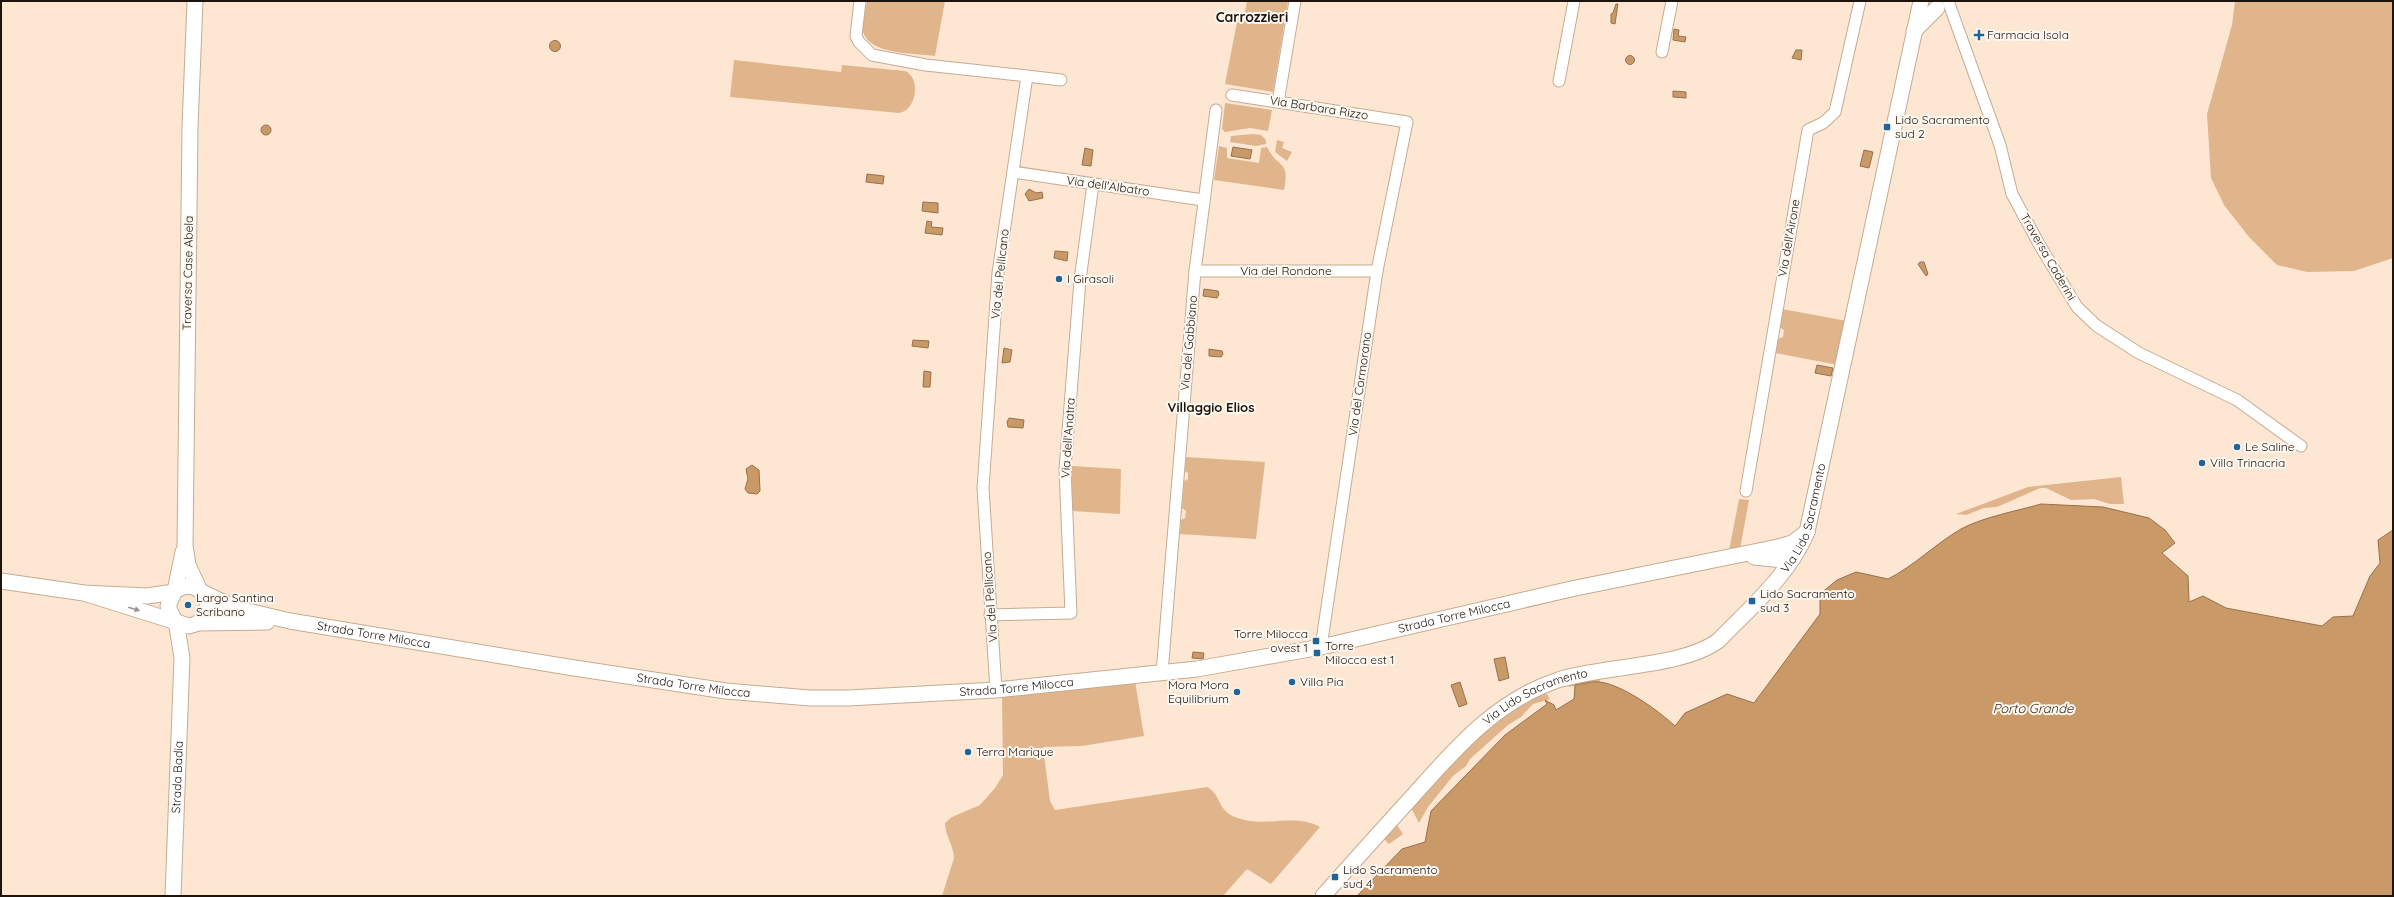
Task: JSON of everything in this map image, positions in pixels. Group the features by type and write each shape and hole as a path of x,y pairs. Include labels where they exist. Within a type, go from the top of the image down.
{"street":[{"name":"Traversa Case Abela","path":"185,545 190,128 195,1"},
{"path":"860,1 856,36 859,42 872,55 926,65 1061,80"},
{"path":"1278,102 1295,1"},
{"path":"1559,81 1574,1"},
{"path":"1662,52 1672,1"},
{"name":"Via dell'Airone","path":"1746,491 1808,130 1823,124 1835,112 1860,1"},
{"name":"Traversa Caderini","path":"1930,3 1956,26 2000,145 2012,194 2039,244 2077,307 2097,326 2139,353 2237,400 2301,446"},
{"name":"Via Lido Sacramento","path":"1323,896 1462,742 1502,707 1538,688 1576,675 1700,652 1718,641 1775,582 1801,547 1807,532 1914,32 1930,3"},
{"name":"Via del Pellicano","path":"996,690 983,488 998,273 1027,76"},
{"name":"Via Barbara Rizzo","path":"1232,94 1407,122"},
{"name":"Via del Gabbiano","path":"1162,673 1195,271 1216,110"},
{"name":"Via del Cormorano","path":"1321,647 1376,271 1407,122"},
{"name":"Via dell'Albatro","path":"1013,172 1204,200"},
{"name":"Via dell'Anatra","path":"990,615 1071,613 1065,469 1080,280 1093,184"},
{"name":"Via del Rondone","path":"1195,271 1376,271"},
{"name":"Strada Torre Milocca","path":"290,621 726,691 810,698 996,690 1197,669 1321,647 1586,586 1778,547 1792,543 1807,532"},
{"path":"182,658 197,623 204,616 207,608 206,599 188,565 185,545"},
{"path":"182,658 175,621 168,606 174,591 185,545"},
{"path":"1737,555 1783,560 1793,558 1790,553 1778,547"},
{"path":"1758,558 1772,569 1775,582"},
{"path":"1,581 84,593 146,596 174,591 190,586 235,608 290,621"},
{"path":"84,593 186,625 197,623 290,621"},
{"name":"Strada Badia","path":"173,896 182,658"}],"shaded area":[{"path":"867,1 945,1 935,56 894,52 874,45 867,40 863,32 863,21"},
{"path":"1247,1 1288,1 1273,92 1225,84 1238,17 1244,17"},
{"path":"2235,1 2393,1 2393,258 2354,271 2307,272 2277,265 2249,237 2224,205 2211,178 2207,114 2232,25"},
{"path":"734,60 841,72 842,65 905,71 914,80 915,94 910,107 899,113 730,97"},
{"path":"1225,103 1272,110 1268,131 1250,128 1225,132 1222,129"},
{"path":"1253,134 1261,135 1266,140 1266,144 1256,146 1230,142 1231,136"},
{"path":"1277,140 1284,142 1282,148 1292,152 1287,161 1275,152"},
{"path":"1219,146 1227,148 1227,158 1259,163 1261,148 1267,147 1286,173 1284,190 1214,180"},
{"path":"1782,309 1847,321 1838,365 1775,353 1777,339 1783,337 1784,330 1779,327"},
{"path":"1186,457 1265,462 1256,539 1180,534 1181,520 1185,518 1186,511 1182,508 1184,481 1188,479 1188,473 1185,471"},
{"path":"1072,466 1121,469 1120,514 1072,511"},
{"path":"2121,477 2124,504 2110,504 2094,499 2071,500 2046,488 2040,488 1997,507 1984,508 1966,515 1956,514 2028,487"},
{"path":"1739,499 1749,500 1740,549 1729,551"},
{"path":"1599,676 1600,682 1568,687 1572,683"},
{"path":"1135,681 1144,736 1082,746 1043,747 1050,801 1055,810 1207,787 1212,790 1227,812 1241,819 1261,822 1291,820 1301,821 1320,827 1271,884 1247,869 1223,896 942,896 954,858 953,849 946,832 945,823 952,817 980,805 995,788 1003,775 1002,695"},
{"path":"1545,691 1550,699 1533,704 1521,717 1508,725 1470,759 1466,766 1453,776 1428,807 1419,823 1410,806 1491,721"},
{"path":"1395,822 1403,834 1389,844 1382,837"}],"water":[{"path":"1616,4 1618,4 1615,24 1611,23 1611,14 1613,13"},
{"path":"1674,29 1679,30 1678,36 1686,37 1685,42 1673,40"},
{"path":"555,40 559,42 561,46 559,50 555,52 551,50 549,46 551,42"},
{"path":"1796,50 1802,50 1801,60 1792,58"},
{"path":"1630,55 1635,60 1630,65 1625,60"},
{"path":"1673,91 1686,92 1686,98 1673,97"},
{"path":"264,125 268,125 270,126 270,134 264,135 261,132 261,128"},
{"path":"1233,147 1252,150 1250,159 1231,156"},
{"path":"1085,148 1093,150 1091,166 1082,165"},
{"path":"1864,150 1873,152 1869,168 1860,166"},
{"path":"867,174 884,176 883,184 866,182"},
{"path":"1029,189 1036,193 1042,192 1043,198 1029,201 1025,194"},
{"path":"923,202 938,203 938,213 922,211"},
{"path":"927,221 932,222 931,227 943,228 942,235 925,233"},
{"path":"1055,251 1068,252 1067,261 1054,258"},
{"path":"1920,262 1924,262 1928,274 1926,276 1918,264"},
{"path":"1204,289 1218,291 1219,294 1217,298 1203,296"},
{"path":"913,340 929,341 928,348 912,346"},
{"path":"1004,348 1012,350 1010,362 1002,363"},
{"path":"1209,349 1222,351 1223,354 1221,357 1209,356"},
{"path":"1817,365 1833,368 1831,376 1815,373"},
{"path":"924,371 931,372 930,387 923,387"},
{"path":"1009,418 1024,420 1023,428 1008,427 1007,422"},
{"path":"752,465 759,470 760,491 757,494 748,493 745,489 748,479 746,469"},
{"name":"Porto Grande","path":"2041,504 2103,507 2149,518 2165,530 2175,543 2162,553 2188,576 2189,602 2203,596 2226,608 2322,626 2333,617 2353,616 2370,576 2380,563 2378,540 2393,530 2393,896 1357,896 1402,849 1425,842 1431,811 1505,735 1547,704 1545,700 1554,705 1556,710 1574,699 1575,685 1600,682 1609,684 1630,693 1660,713 1675,726 1685,713 1727,694 1754,703 1820,614 1820,594 1837,580 1856,572 1888,579 1907,568 1942,541 1961,529 1990,518"},
{"path":"1193,652 1204,653 1203,659 1192,658"},
{"path":"1505,657 1509,678 1499,681 1494,659"},
{"path":"1460,682 1467,704 1459,707 1451,685"}],"place":[{"name":"Farmacia Isola","path":"1979,35"},
{"name":"Lido Sacramento sud 2","path":"1887,127"},
{"name":"I Girasoli","path":"1059,279"},
{"name":"Le Saline","path":"2237,447"},
{"name":"Villa Trinacria","path":"2202,463"},
{"name":"Lido Sacramento sud 3","path":"1752,601"},
{"name":"Largo Santina Scribano","path":"188,605"},
{"name":"Torre Milocca ovest 1","path":"1316,641"},
{"name":"Torre Milocca est 1","path":"1317,653"},
{"name":"Villa Pia","path":"1292,682"},
{"name":"Mora Mora Equilibrium","path":"1237,692"},
{"name":"Terra Marique","path":"968,752"},
{"name":"Lido Sacramento sud 4","path":"1335,877"}],"district":[{"name":"Carrozzieri","path":"1252,17"},
{"name":"Villaggio Elios","path":"1211,407"}]}
